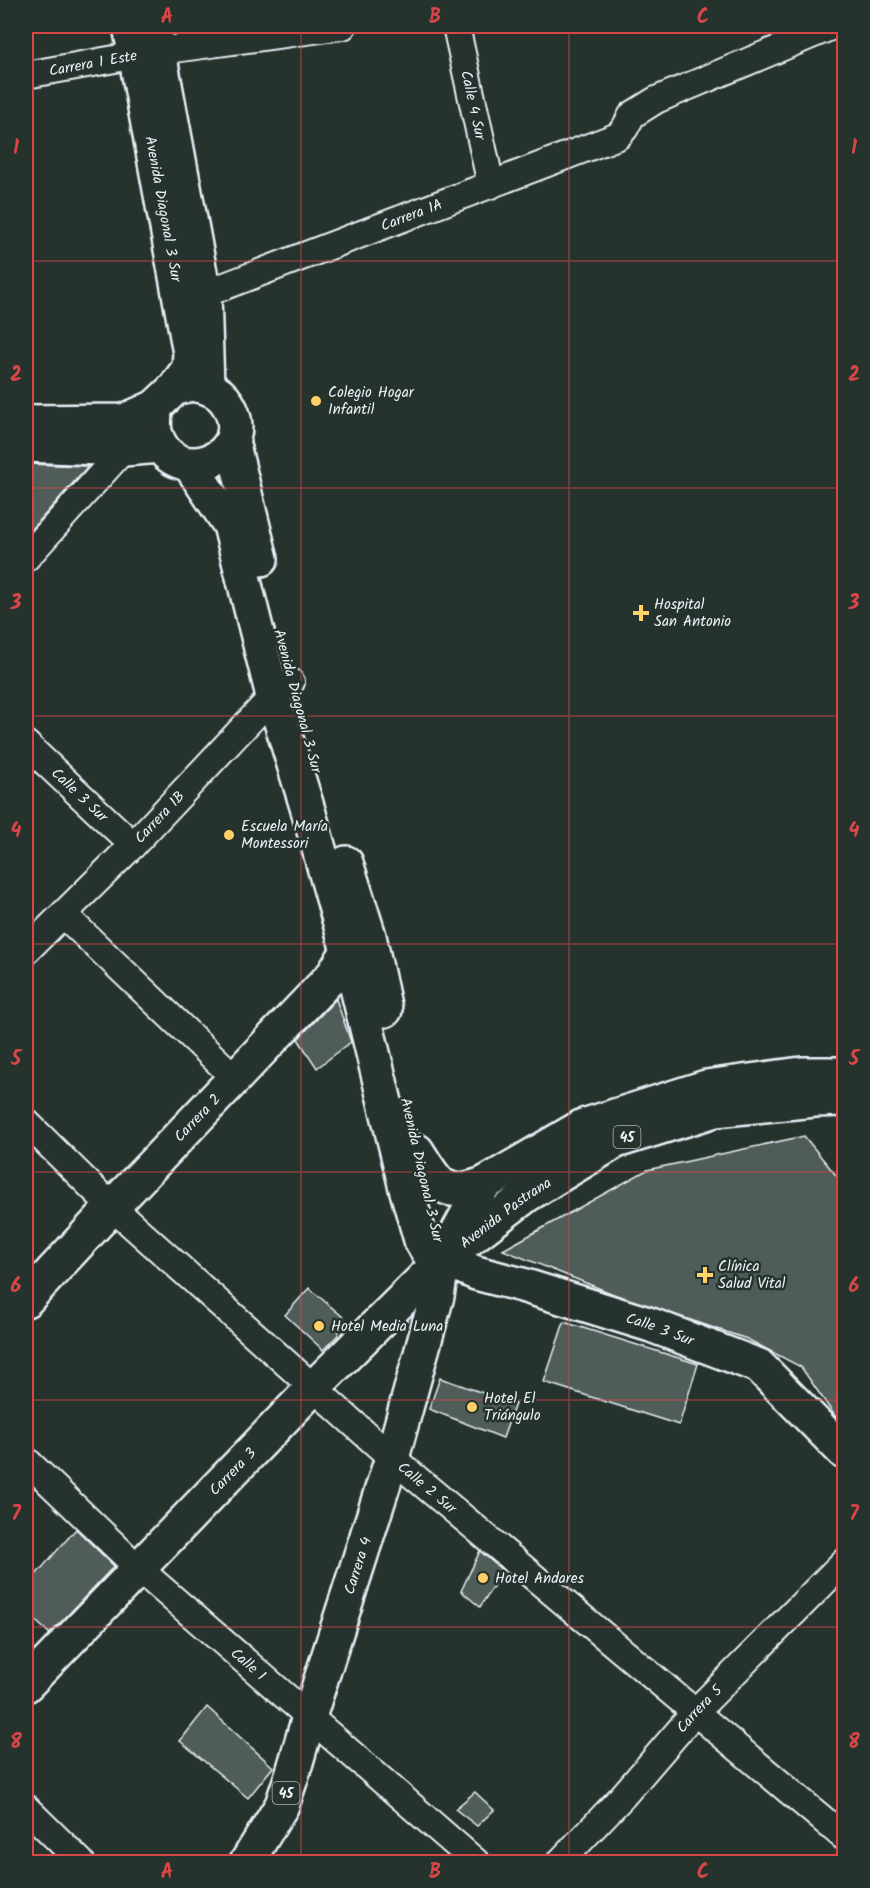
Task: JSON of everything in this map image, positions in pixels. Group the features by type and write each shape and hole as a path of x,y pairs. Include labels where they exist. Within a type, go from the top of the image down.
{"main road":[{"name":"Avenida Diagonal 3 Sur","path":"144,39 204,294 207,386"},
{"name":"Avenida Diagonal 3 Sur","path":"144,39 190,353 189,368 165,398"},
{"path":"26,422 124,422 165,398 190,384 207,386 226,399 235,419 232,441 222,455 207,463 190,465 174,460 160,446 155,433 165,398"},
{"name":"Avenida Diagonal 3 Sur","path":"232,441 282,689"},
{"path":"26,445 124,449 160,446"},
{"name":"Avenida Diagonal 3 Sur","path":"190,465 230,525 282,689 358,944 417,1151 443,1259"},
{"name":"Avenida Diagonal 3 Sur","path":"358,944 403,1177 421,1240 429,1252 443,1259"},
{"name":"Carrera 2","path":"26,1300 333,975 358,944"},
{"name":"Avenida Pastrana","path":"443,1259 484,1184 583,1126 706,1087 801,1074 844,1074"},
{"name":"Avenida Pastrana","path":"443,1259 526,1195 616,1141 715,1110 844,1099"},
{"path":"417,1151 437,1182 448,1190 471,1189 484,1184"},
{"name":"Carrera 3","path":"26,1685 313,1388 443,1259"},
{"name":"Calle 3 Sur","path":"443,1259 476,1273 651,1325 759,1366 844,1452"},
{"name":"Carrera 4","path":"252,1861 282,1805 294,1769 392,1458 437,1296 443,1259"}],"street":[{"name":"Carrera 1 Este","path":"26,75 144,39 343,26"},
{"name":"Calle 4 Sur","path":"456,26 491,185"},
{"name":"Carrera 1A","path":"204,294 618,136 626,128 632,115 656,100 833,26"},
{"path":"26,558 124,449"},
{"name":"Carrera 1B","path":"26,951 133,845 282,689"},
{"name":"Calle 3 Sur","path":"28,751 133,845"},
{"path":"63,915 235,1078"},
{"name":"Calle 2 Sur","path":"26,1122 112,1207 392,1458 844,1837"},
{"name":"Calle 1","path":"26,1460 138,1568 476,1863"},
{"name":"Carrera 5","path":"560,1863 622,1797 696,1711 844,1562"},
{"path":"26,1808 81,1863"}],"building":[{"path":"26,464 88,466 26,536"},
{"path":"336,999 351,1042 317,1068 298,1039"},
{"name":"Clínica Salud Vital","path":"804,1136 844,1185 844,1426 801,1367 747,1339 616,1295 503,1250 647,1170"},
{"name":"Hotel Media Luna","path":"309,1288 343,1317 338,1335 323,1350 285,1315"},
{"path":"564,1322 698,1364 679,1425 544,1382"},
{"name":"Hotel El Triángulo","path":"440,1378 515,1404 503,1438 429,1409"},
{"path":"76,1529 114,1566 50,1634 26,1612 26,1586"},
{"name":"Hotel Andares","path":"480,1551 503,1571 480,1607 461,1591"},
{"path":"207,1707 273,1767 248,1798 180,1741"},
{"path":"475,1792 494,1810 477,1826 455,1809"}],"place":[{"name":"Colegio Hogar Infantil","path":"316,401"},
{"name":"Hospital San Antonio","path":"641,613"},
{"name":"Escuela María Montessori","path":"229,835"},
{"name":"Clínica Salud Vital","path":"705,1275"},
{"name":"Hotel Media Luna","path":"319,1326"},
{"name":"Hotel El Triángulo","path":"472,1407"},
{"name":"Hotel Andares","path":"483,1578"}]}
